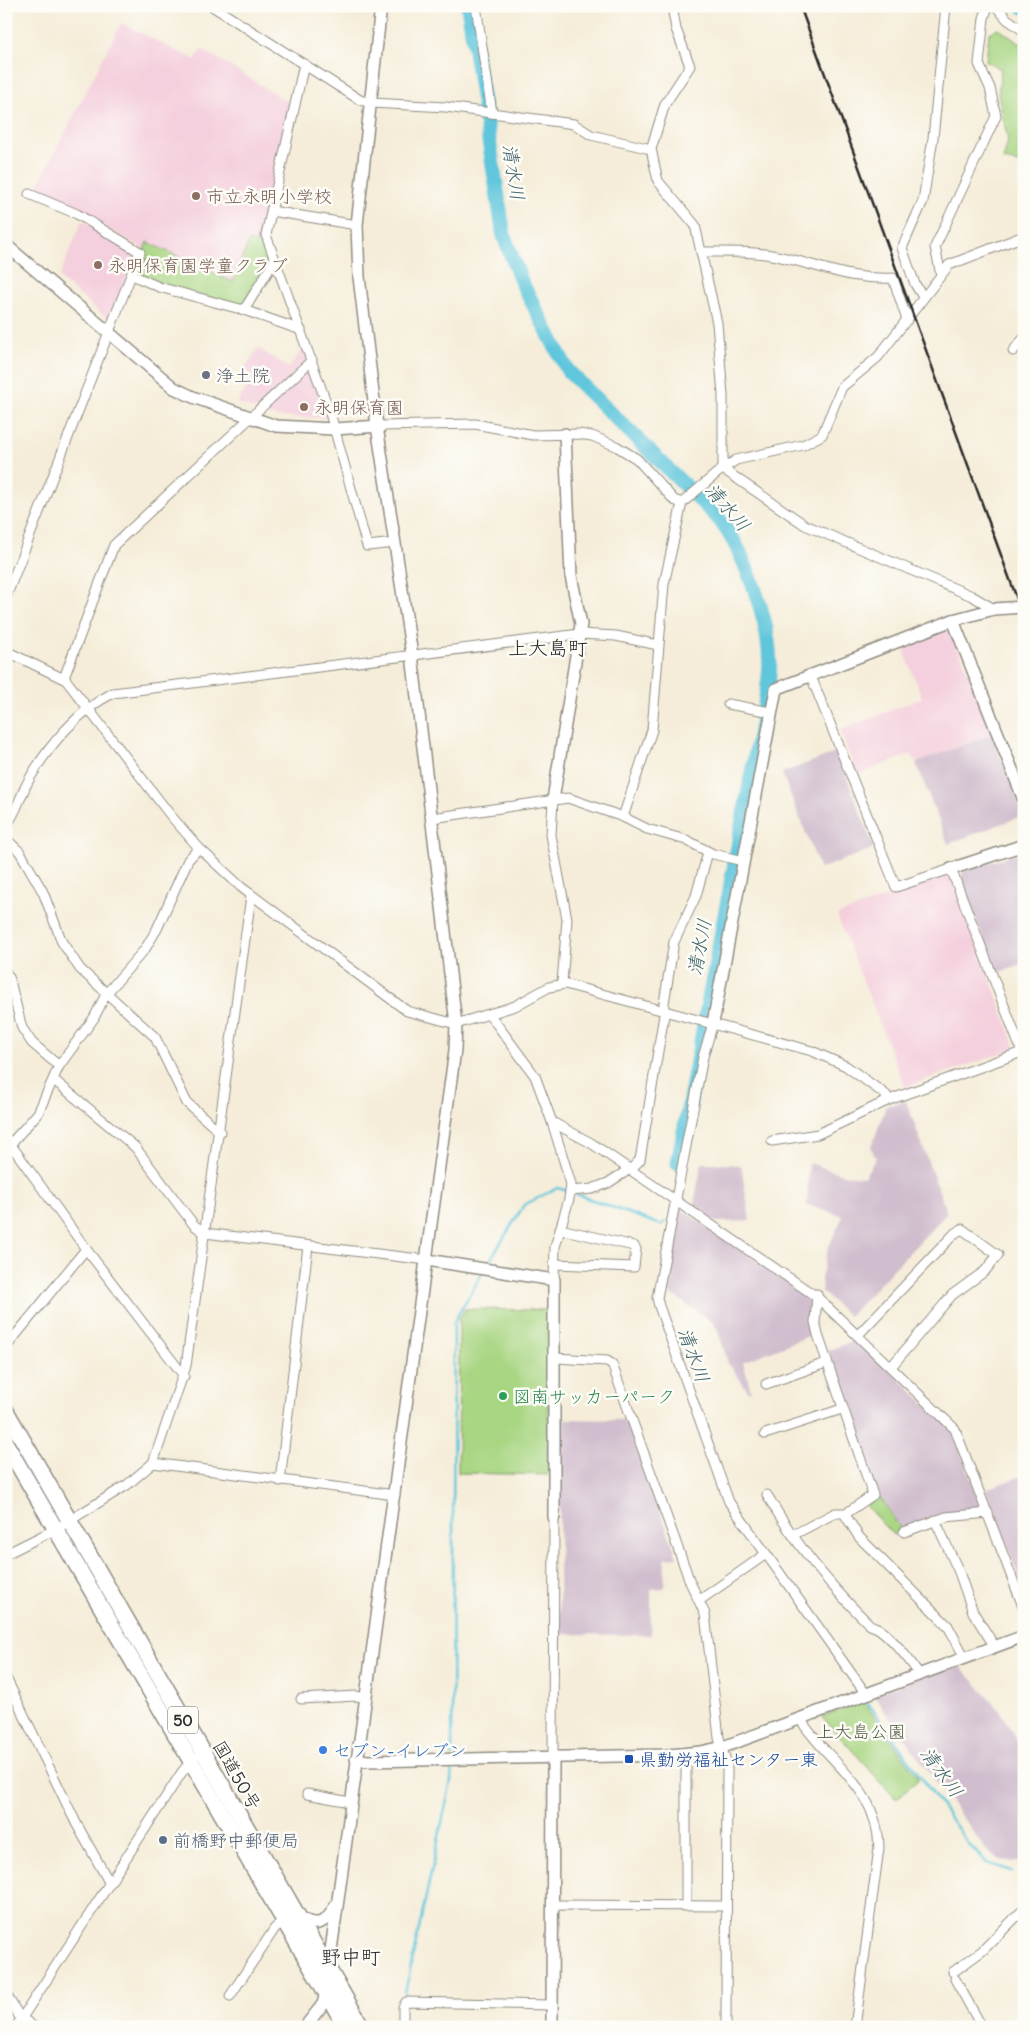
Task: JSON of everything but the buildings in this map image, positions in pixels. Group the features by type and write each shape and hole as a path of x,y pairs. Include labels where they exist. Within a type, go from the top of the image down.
{"highway":[{"name":"国道50号","path":"6,1411 62,1525 291,1918 326,1994 346,2027"},
{"name":"国道50号","path":"6,1444 62,1525"},
{"name":"国道50号","path":"291,1918 329,1969 362,2027"}],"street":[{"path":"212,6 360,100 370,103 446,107 574,124 591,135 651,149"},
{"path":"305,2027 323,2004 326,1994 336,1903 427,1260 455,1050 456,1024 412,655 378,426 359,278 357,226 382,6"},
{"path":"476,6 492,113"},
{"path":"672,6 676,28 690,66 665,104 651,149 658,181 695,225 716,323 723,395 723,469"},
{"path":"923,297 915,284 902,248 923,201 933,138 946,6"},
{"path":"941,274 935,247 996,116 990,88 979,64 984,18 988,6"},
{"path":"996,6 1007,19 1024,31"},
{"path":"304,64 266,235 312,360 334,429 367,546 395,543"},
{"path":"6,597 110,334 140,252 77,214 29,194"},
{"path":"271,211 357,226"},
{"path":"623,817 651,738 666,574 682,503 736,460 803,445 822,435 842,387 878,358 923,302 923,297 949,265 1024,236"},
{"path":"6,245 174,388 193,397 276,426 334,429 474,424 533,435 566,434 592,436 623,449 645,466 674,500 682,503"},
{"path":"701,252 737,252 777,256 836,273 870,279 893,278 907,320"},
{"path":"244,310 275,260"},
{"path":"132,274 159,287 244,310 301,330"},
{"path":"1013,352 1024,338"},
{"path":"64,678 114,545 312,360"},
{"path":"562,983 567,919 551,835 552,800 580,634 581,615 571,576 566,434"},
{"path":"723,469 805,526 972,596 994,609"},
{"path":"866,1694 729,1502 658,1306 658,1298 674,1199 703,1057 766,711 776,689 810,674 953,620 994,609 1024,607"},
{"path":"953,620 1024,800"},
{"path":"6,826 30,777 57,742 89,709 113,693 580,634 616,636 658,645"},
{"path":"6,651 64,678 170,816 198,848 251,896 407,1011 456,1024 490,1015 519,1004 549,987 562,983 822,1054 856,1073 886,1095 889,1100"},
{"path":"810,674 896,887 1024,845"},
{"path":"728,704 766,711"},
{"path":"432,818 568,798 623,817 647,829 686,840 708,852 738,860"},
{"path":"6,839 20,852 43,892 62,942 80,968 106,994 155,1037 186,1103 220,1132"},
{"path":"184,1376 86,1249 8,1143 38,1113 59,1066 94,1018 106,994 145,949 158,929 188,860 198,848"},
{"path":"571,1191 600,1187 614,1180 636,1164 642,1153 674,942 696,896 708,852"},
{"path":"772,1141 818,1134 889,1100 1023,1052 951,869"},
{"path":"6,1554 62,1525 127,1485 153,1463 184,1376 220,1132 251,896"},
{"path":"6,972 10,977 22,1028 32,1043 59,1066"},
{"path":"490,1015 535,1076 567,1169 571,1191 555,1247 554,1264 552,2027"},
{"path":"54,1080 135,1146 194,1225 205,1233 427,1260 554,1280"},
{"path":"552,1122 582,1138 817,1294 958,1432 1024,1609"},
{"path":"858,1335 955,1233 962,1228 998,1255 985,1271 952,1295 891,1367"},
{"path":"554,1264 634,1267 636,1249 634,1246 560,1229"},
{"path":"280,1481 308,1246"},
{"path":"6,1347 86,1249"},
{"path":"817,1294 815,1322 826,1363 873,1495 845,1514"},
{"path":"554,1358 607,1361 612,1364 692,1586 705,1614 719,1738 727,1765 726,2027"},
{"path":"766,1384 826,1363"},
{"path":"765,1434 842,1409"},
{"path":"153,1463 395,1495"},
{"path":"767,1495 794,1535 833,1586 870,1625 880,1629 915,1667 918,1675"},
{"path":"794,1535 834,1513 842,1511 859,1537 948,1626 965,1658"},
{"path":"904,1532 934,1520 988,1513"},
{"path":"934,1520 957,1568 973,1612 994,1647"},
{"path":"700,1600 766,1554"},
{"path":"356,1759 686,1754 723,1747 1024,1636"},
{"path":"6,1678 76,1822 110,1882"},
{"path":"301,1699 357,1696 365,1698"},
{"path":"800,1719 861,1790 873,1814 878,1832 879,1848 855,2027"},
{"path":"686,1754 686,1906"},
{"path":"19,2023 110,1882 196,1755"},
{"path":"307,1794 350,1802"},
{"path":"230,1996 275,1928 291,1918 317,1924 326,1918 336,1903"},
{"path":"553,1905 726,1906"},
{"path":"982,2027 954,1976 1024,1909"},
{"path":"6,1994 19,2023"},
{"path":"403,2027 403,2006 406,2002 552,2005"},
{"path":"19,2023 34,2027"}],"shaded area":[{"path":"121,23 195,60 202,49 291,104 262,231 264,245 249,241 233,282 147,243 144,250 79,211 34,193"},
{"name":"永明保育園学童クラブ","path":"82,220 136,252 110,321 59,278"},
{"path":"258,348 289,368 303,349 308,359 255,410 237,403 254,376 244,370"},
{"path":"308,370 311,371 326,418 276,417 266,414 265,410"},
{"path":"944,629 953,634 992,734 916,763 911,754 857,775 840,730 922,698 902,645"},
{"path":"992,734 1024,815 948,844 916,763"},
{"path":"837,752 874,848 820,869 782,773"},
{"path":"1024,851 1024,963 997,973 960,879 964,871"},
{"path":"947,875 952,879 1015,1045 1014,1049 905,1087 837,915"},
{"path":"906,1101 947,1213 849,1316 822,1292 821,1279 828,1248 843,1216 807,1205 809,1163 846,1175 864,1177 876,1158 871,1148 886,1106"},
{"path":"702,1163 741,1165 750,1221 716,1222 693,1208"},
{"path":"678,1207 809,1297 814,1334 743,1362 751,1391 749,1392 728,1363 717,1328 711,1321 661,1287"},
{"path":"858,1339 952,1429 981,1506 977,1510 941,1514 901,1529 874,1486 828,1351"},
{"path":"560,1419 627,1420 677,1557 665,1558 664,1588 651,1589 651,1635 559,1634"},
{"path":"1024,1475 1024,1591 986,1489"},
{"path":"957,1663 1000,1710 1024,1755 1024,1863 1000,1860 986,1850 873,1695"}],"green space":[{"path":"998,28 1020,44 1024,40 1024,164 1003,160 1008,141 998,94 1001,69 986,61 989,33"},
{"path":"249,241 264,245 271,260 241,306 162,286 136,274 147,242 233,282"},
{"name":"図南サッカーパーク","path":"465,1309 549,1310 548,1475 458,1473 459,1319"},
{"path":"879,1496 901,1529 893,1535 865,1505"},
{"name":"上大島公園","path":"863,1701 919,1779 896,1799 822,1717"}],"waterway":[{"name":"清水川","path":"468,6 504,236 521,281 568,371 718,518 727,530 744,562 758,599 767,635 770,664 765,704 678,1163"},
{"path":"487,1265 524,1205 557,1188 568,1191"},
{"path":"576,1194 661,1225 667,1221"},
{"path":"452,1756 454,1322 483,1272"},
{"name":"清水川","path":"865,1699 970,1846 987,1863 1012,1871"},
{"path":"405,1993 451,1781 452,1764"}],"railway":[{"path":"800,6 1024,618"}],"place":[{"name":"市立永明小学校","path":"196,196"},
{"name":"永明保育園学童クラブ","path":"98,265"},
{"name":"浄土院","path":"206,375"},
{"name":"永明保育園","path":"304,407"},
{"name":"図南サッカーパーク","path":"503,1396"},
{"name":"セブン-イレブン","path":"323,1750"},
{"name":"県勤労福祉センター東","path":"629,1759"},
{"name":"前橋野中郵便局","path":"163,1840"}],"district":[{"name":"上大島町","path":"548,647"},
{"name":"野中町","path":"351,1956"}]}
